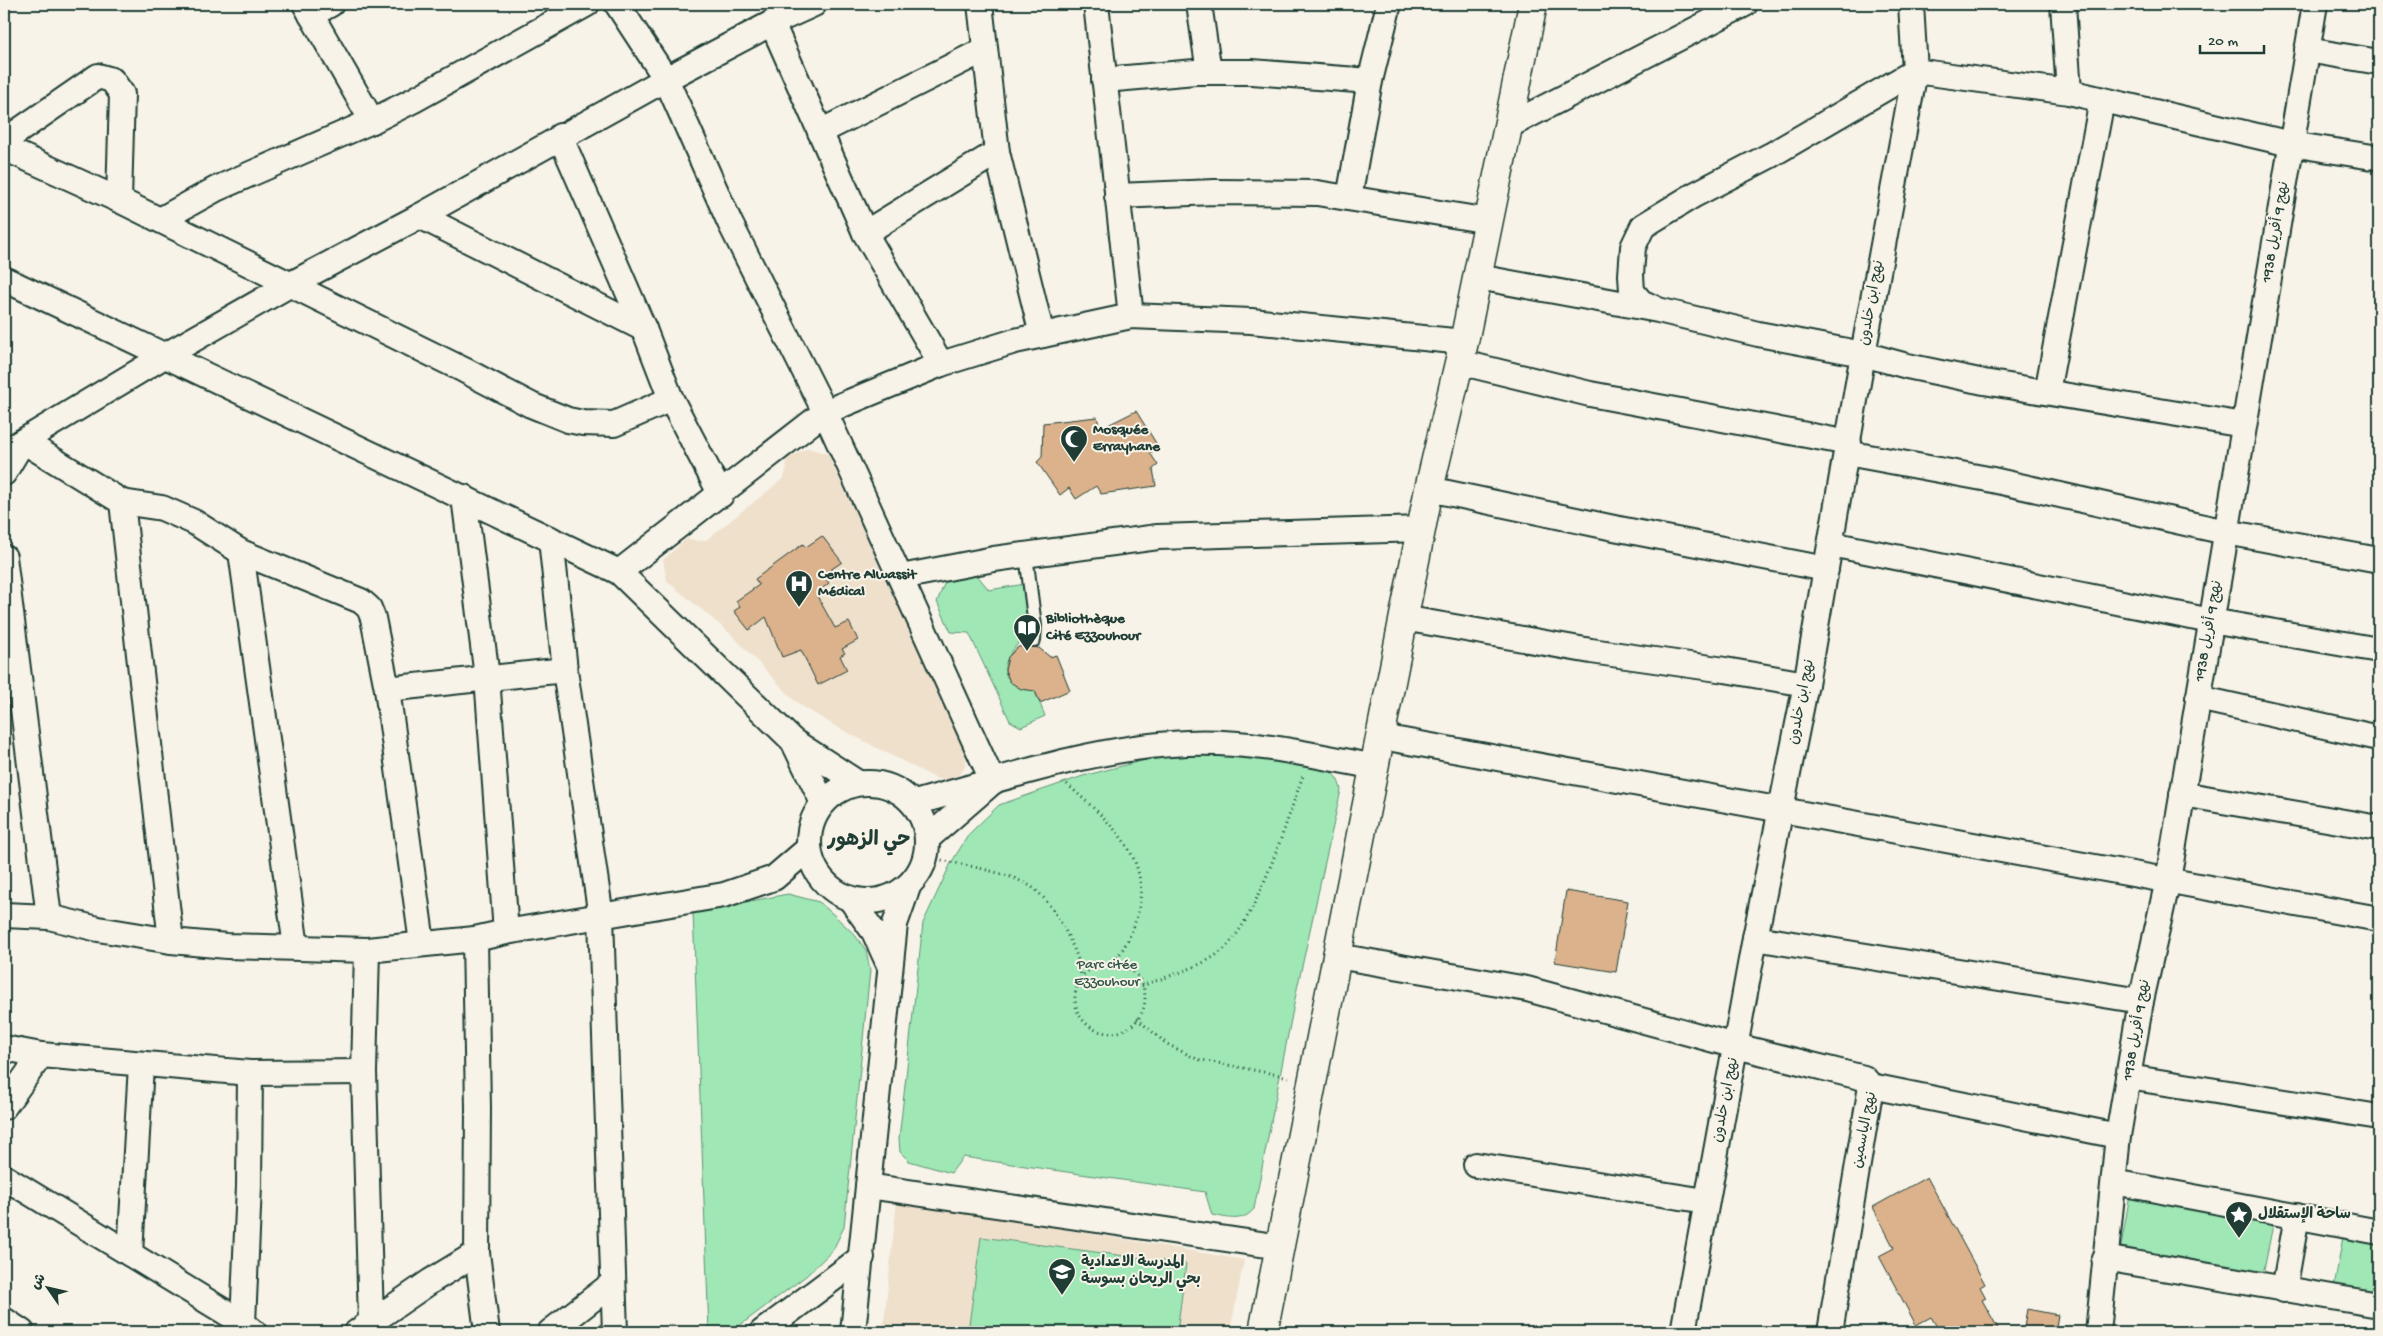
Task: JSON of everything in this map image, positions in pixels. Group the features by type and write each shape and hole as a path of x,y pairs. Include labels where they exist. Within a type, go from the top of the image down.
{"street":[{"path":"160,220 216,189 372,121 414,100 587,4"},
{"path":"617,4 666,79 730,223 825,412 993,782"},
{"path":"4,473 13,447 166,355 290,284 420,216 560,136 772,23 814,4"},
{"path":"980,4 996,152 1042,335"},
{"path":"1096,4 1131,316"},
{"path":"1199,4 1210,72"},
{"path":"1348,198 1370,81 1389,4"},
{"path":"1263,1332 1374,766 1382,737 1403,618 1429,489 1462,352 1510,125 1533,4"},
{"name":"نهج ابن خلدون","path":"1684,1332 1706,1201 1755,938 1806,684 1863,354 1915,71 1911,4"},
{"path":"2063,4 2069,92"},
{"name":"نهج 9 أفريل 1938","path":"2098,1332 2104,1258 2118,1136 2141,1002 2168,880 2315,4"},
{"path":"1510,125 1739,5"},
{"path":"316,7 372,121"},
{"path":"772,23 865,233 941,364"},
{"path":"820,132 984,50"},
{"path":"2307,50 2379,62"},
{"path":"1658,310 1641,302 1632,291 1633,247 1643,226 1694,195 1771,155 1915,71 2069,92 2291,144 2379,158"},
{"path":"1104,80 1210,72 1252,72 1370,81"},
{"path":"4,141 98,76 112,80 122,94 119,200"},
{"path":"2047,392 2102,100"},
{"path":"560,136 644,329 671,399 721,494"},
{"path":"4,148 119,200 531,405 568,420 582,423 614,424 671,399"},
{"path":"865,233 996,152"},
{"path":"1117,196 1224,192 1317,193 1489,221"},
{"path":"420,216 644,329"},
{"path":"1478,277 1658,310 1758,334 1863,354 1907,366 1984,382 2244,425"},
{"path":"4,279 619,572 793,741 858,783"},
{"path":"619,572 825,412 941,364 1015,341 1131,316 1251,321 1462,352 1590,394 1848,448 2226,532 2379,560"},
{"path":"13,447 122,502 162,508 178,514 241,552 352,597 366,605 373,618 387,689 422,943"},
{"path":"1429,489 1614,528 1826,569"},
{"path":"464,497 487,677 506,932"},
{"path":"122,502 171,941"},
{"path":"900,577 1026,555 1158,537 1422,529"},
{"path":"551,539 565,670 601,917 616,1332"},
{"path":"1831,544 2211,621 2379,650"},
{"path":"241,552 296,947"},
{"path":"4,557 49,917"},
{"path":"1403,618 1591,651 1725,670 1806,684"},
{"path":"387,689 565,670"},
{"path":"2198,698 2379,738"},
{"path":"1382,737 2379,919"},
{"path":"793,741 823,803"},
{"path":"914,803 1048,767 1122,750 1188,743 1260,746 1374,766"},
{"path":"927,847 993,782"},
{"path":"853,1332 895,924 908,887 919,872 927,847 923,820 914,803 898,790 879,783 858,783 839,790 823,803 811,824 809,848 814,867 824,883 837,893 851,900 871,902 891,897 908,887"},
{"path":"2182,794 2379,828"},
{"path":"4,915 49,917 98,929 171,941 227,946 367,950 475,939 724,895 774,878 809,848"},
{"path":"774,878 824,883"},
{"path":"851,900 874,932 891,968"},
{"path":"1755,938 2141,1002"},
{"path":"475,939 478,1108 477,1253 487,1332"},
{"path":"364,1327 364,1072 367,950"},
{"path":"1337,956 1526,989 1736,1046 1864,1078 1871,1086"},
{"path":"4,1048 41,1055 250,1073 364,1072"},
{"path":"4,1108 41,1055"},
{"path":"130,1254 141,1065"},
{"path":"249,1327 250,1073"},
{"path":"2128,1077 2379,1117"},
{"name":"نهج الياسمين","path":"1830,1332 1871,1086 2118,1136"},
{"path":"1476,1165 1706,1201"},
{"path":"4,1177 249,1327"},
{"path":"2114,1182 2379,1232"},
{"path":"868,1186 1280,1247"},
{"path":"2284,1290 2297,1216"},
{"path":"364,1327 477,1253"},
{"path":"762,1332 862,1257"},
{"path":"2104,1258 2379,1305"},
{"path":"550,1332 613,1283"},
{"path":"4,1320 22,1332"}],"lane":[{"path":"1026,555 1035,626 1034,640"}],"path":[{"path":"1142,986 1204,962 1230,943 1258,895 1310,755"},
{"path":"1048,767 1111,825 1129,848 1136,862 1141,879 1141,900 1135,924 1124,948 1113,963"},
{"path":"927,847 1030,886 1044,899 1062,926 1080,960 1081,978"},
{"path":"1113,963 1124,966 1134,973 1142,986 1144,1006 1137,1019 1123,1030 1112,1033 1101,1032 1083,1020 1077,1010 1076,988 1081,978 1090,969 1101,964 1113,963"},
{"path":"1137,1019 1167,1044 1197,1059 1312,1082"}],"shaded area":[{"name":"Centre Alwassit Médical","path":"808,448 828,454 966,755 965,767 961,773 950,780 937,779 835,726 805,708 794,700 732,635 667,581 663,560 687,538 697,541 706,540 784,478 787,467 786,459"},
{"name":"المدرسة الاعدادية بحي الريحان بسوسة","path":"897,1200 1244,1260 1230,1332 883,1332"}],"green space":[{"path":"977,575 989,590 1025,584 1029,631 1011,653 1005,670 1006,676 1015,684 1034,689 1045,716 1021,727 1010,721 969,633 951,632 937,602 945,582"},
{"name":"Parc citée Ezzouhour","path":"1230,754 1324,767 1336,777 1341,790 1297,989 1254,1209 1240,1218 1230,1218 1212,1215 1205,1192 963,1157 951,1173 909,1161 900,1152 899,1139 923,923 951,863 969,834 999,805 1083,776 1153,758"},
{"path":"788,894 819,902 834,915 854,934 866,950 870,970 844,1227 833,1250 806,1276 731,1332 709,1332 693,912"},
{"path":"2130,1194 2274,1220 2263,1274 2121,1247"},
{"path":"2344,1231 2379,1239 2379,1295 2334,1287"},
{"path":"981,1237 1186,1264 1177,1332 968,1332"}],"building":[{"path":"1136,411 1159,448 1150,453 1158,465 1153,469 1156,486 1101,494 1096,486 1076,499 1069,488 1060,495 1037,462 1042,457 1043,423 1097,417 1100,429"},
{"path":"822,536 842,562 823,575 829,583 816,594 835,628 849,622 858,640 842,649 845,653 840,656 847,670 818,685 801,650 782,657 766,617 749,630 734,611 740,607 736,601 759,585 755,579 803,544 806,547"},
{"path":"1018,647 1039,648 1050,657 1056,655 1070,690 1040,703 1035,691 1021,689 1010,682 1005,670 1008,657"},
{"path":"1566,891 1628,901 1616,972 1555,962"},
{"path":"1927,1177 1985,1284 1980,1287 1986,1298 1982,1300 2000,1332 1940,1332 1931,1317 1916,1325 1879,1256 1894,1248 1873,1207"},
{"path":"2027,1309 2058,1315 2055,1332 2023,1332"}],"place":[{"name":"Mosquée Errayhane","path":"1074,463"},
{"name":"Centre Alwassit Médical","path":"799,608"},
{"name":"Bibliothèque Cité Ezzouhour","path":"1027,652"},
{"name":"ساحة اﻹستقلال","path":"2239,1239"},
{"name":"المدرسة الاعدادية بحي الريحان بسوسة","path":"1062,1296"}],"district":[{"name":"حي الزهور","path":"869,841"}]}
